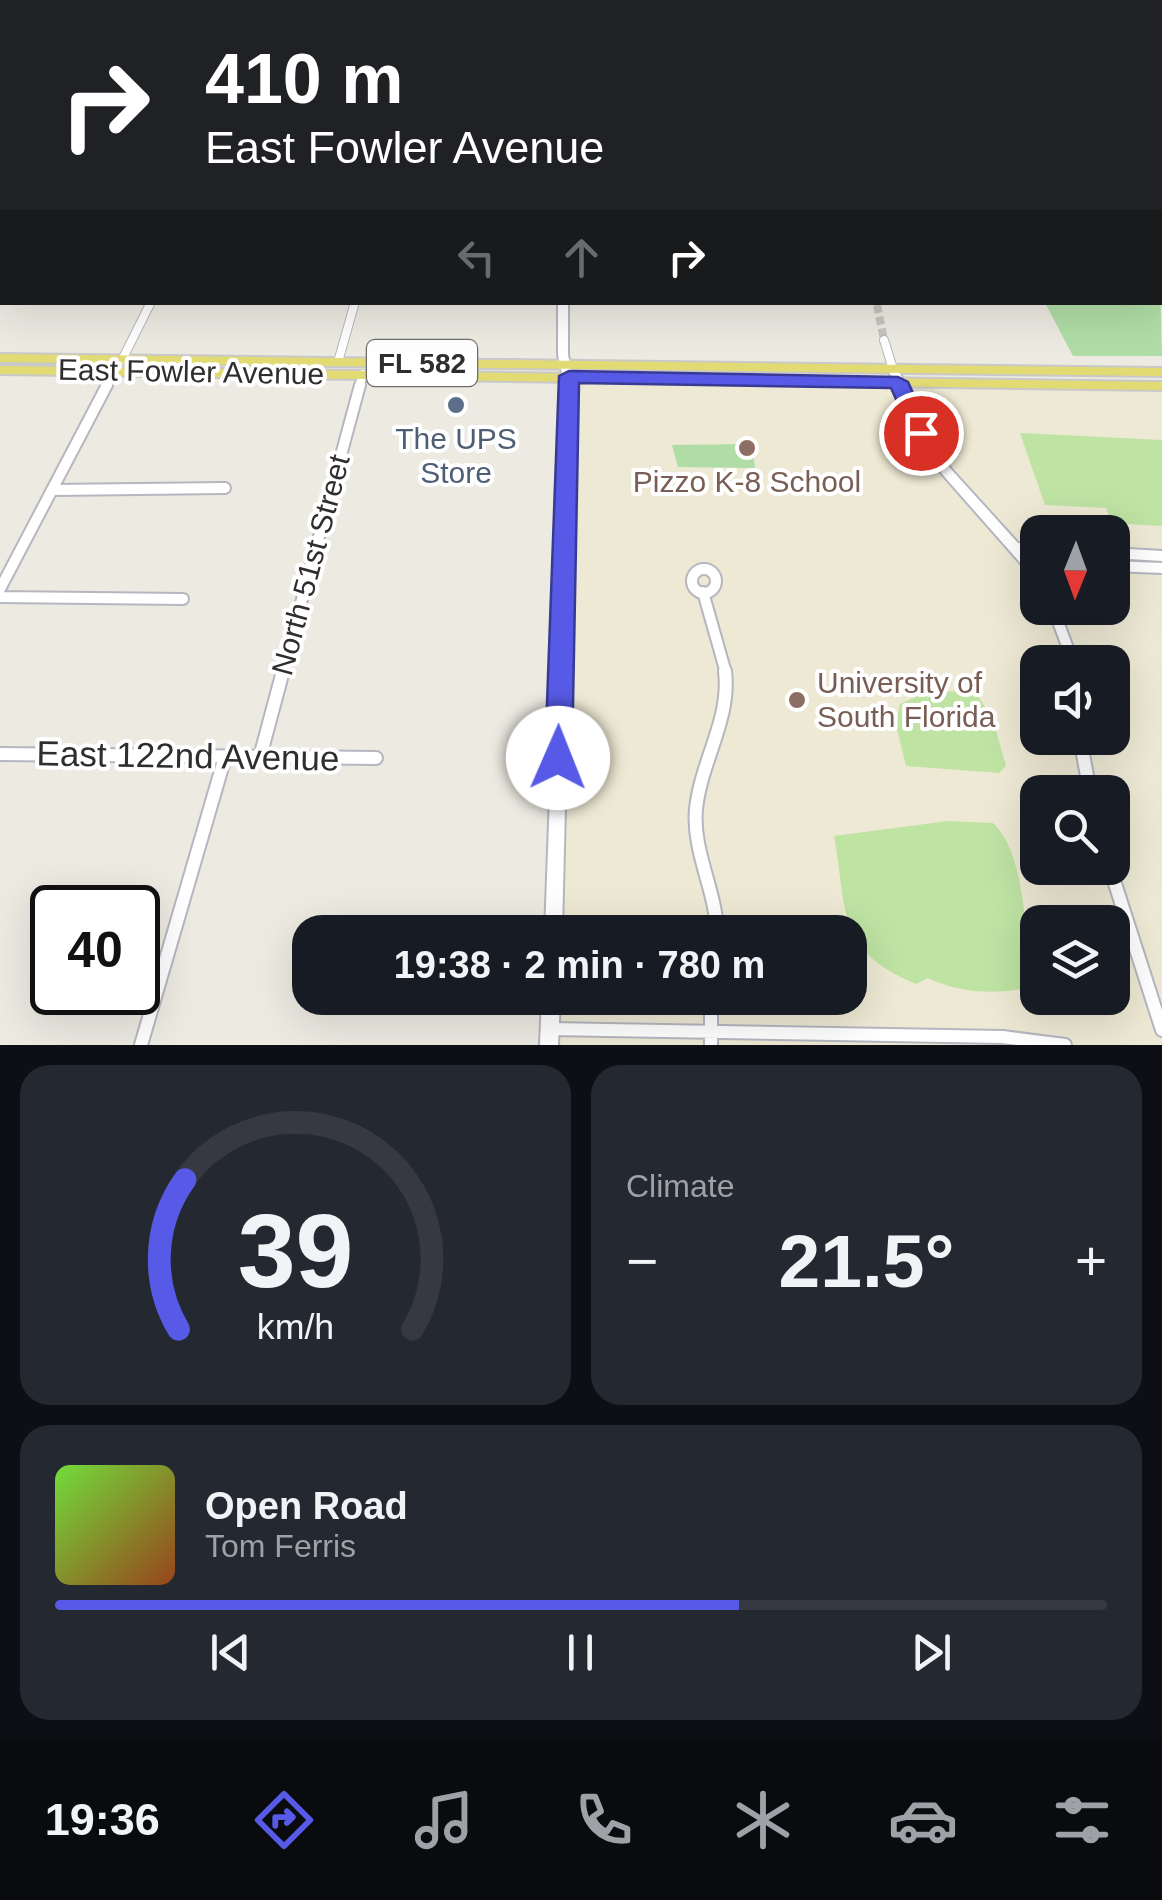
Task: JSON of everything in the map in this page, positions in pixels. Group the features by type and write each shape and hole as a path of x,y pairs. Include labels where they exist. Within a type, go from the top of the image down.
{"main road":[{"name":"East Fowler Avenue","path":"0,365 24,359 200,372 567,371 896,376 1162,386"},
{"name":"East Fowler Avenue","path":"0,365 338,362 494,364 567,371"},
{"path":"200,372 315,368 338,362"},
{"path":"362,374 386,368 494,364"},
{"name":"East Fowler Avenue","path":"896,376 1162,372"}],"street":[{"path":"0,589 149,305"},
{"path":"338,362 354,305"},
{"path":"554,915 567,371 563,305"},
{"path":"884,340 921,433 976,508 1020,551"},
{"name":"North 51st Street","path":"260,757 362,374"},
{"path":"53,490 224,488"},
{"path":"1130,554 1162,556"},
{"path":"1130,567 1162,568"},
{"path":"704,592 710,626 726,663 722,720 695,804 696,834 716,915"},
{"path":"0,597 183,600"},
{"name":"East 122nd Avenue","path":"0,754 376,758"},
{"path":"141,1045 225,758"},
{"path":"1115,885 1162,1030"},
{"path":"550,1037 1029,1038 1065,1045"}],"shaded area":[{"name":"University of South Florida","path":"569,377 1162,384 1162,1045 541,1045 542,1015 867,1015 867,915 547,915"}],"green space":[{"path":"1046,305 1161,305 1162,356 1073,356"},
{"path":"1020,433 1162,440 1162,526 1130,524 1130,515 1109,515 1106,508 1045,505"},
{"path":"752,444 755,468 678,467 672,445"},
{"path":"975,691 993,720 1006,766 999,773 906,766 896,725 900,704 927,692"},
{"path":"948,821 993,823 1013,856 1023,901 1020,989 978,991 928,978 916,984 871,957 867,953 867,915 847,915 834,836"}],"tunnel":[{"path":"877,305 884,340"}],"place":[{"name":"The UPS Store","path":"456,405"},
{"name":"Pizzo K-8 School","path":"747,448"},
{"name":"University of South Florida","path":"797,700"}],"route":[{"path":"558,758 569,376 898,382 921,433"}]}
